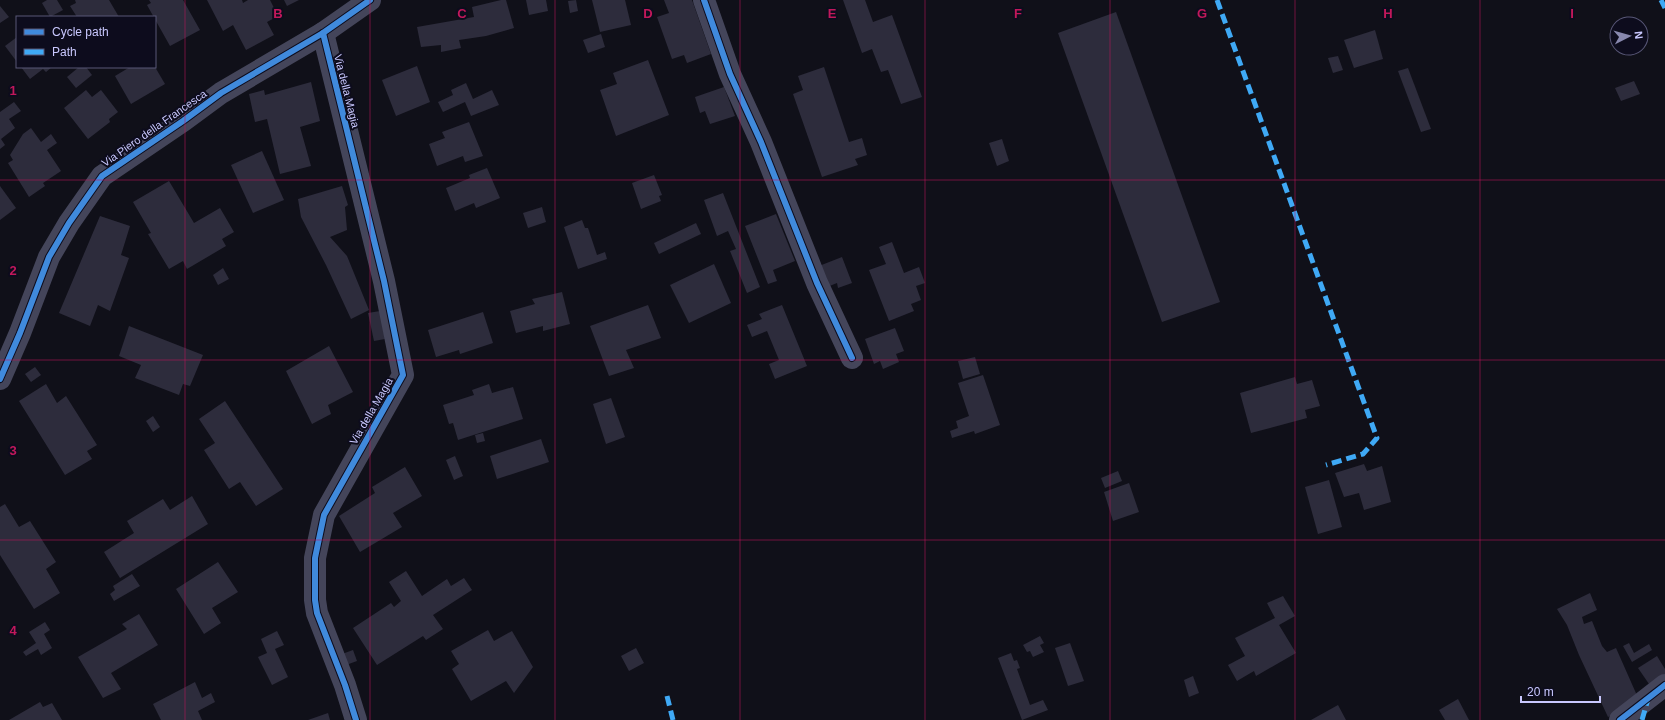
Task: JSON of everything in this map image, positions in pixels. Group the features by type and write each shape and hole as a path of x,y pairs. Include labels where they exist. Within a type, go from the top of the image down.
{"street":[{"name":"Via Piero della Francesca","path":"0,379 20,333 49,257 69,223 102,176 183,121 221,93 323,33 370,0"},
{"path":"704,0 730,74 762,142 817,283 852,358"},
{"name":"Via della Magia","path":"323,33 384,281 403,375 324,515 314,558 315,600 317,613 345,685 356,720"},
{"path":"1620,720 1665,685"}],"building":[{"path":"47,0 57,0 63,10 49,16 42,3"},
{"path":"75,0 109,0 118,16 76,16 70,6 76,3"},
{"path":"149,0 183,0 200,30 170,46 156,21 156,16 153,16 147,5 151,3"},
{"path":"207,0 242,0 243,3 248,0 270,0 278,16 267,22 274,35 246,50 233,25 223,31"},
{"path":"284,0 299,0 287,6"},
{"path":"506,0 514,28 486,36 459,40 461,48 441,52 441,45 421,47 417,27 474,17 472,7"},
{"path":"526,0 546,0 548,11 529,15"},
{"path":"576,0 578,11 570,13 568,1"},
{"path":"592,0 625,0 631,25 600,32"},
{"path":"664,0 692,0 711,54 687,63 684,55 672,59 657,17 669,13"},
{"path":"843,0 865,0 873,22 892,15 922,97 901,104 888,70 881,72 872,49 862,53"},
{"path":"0,6 9,17 0,23"},
{"path":"1116,12 1220,302 1162,322 1058,33"},
{"path":"1375,30 1383,59 1354,68 1344,40"},
{"path":"601,34 605,47 588,53 583,40"},
{"path":"16,38 16,61 5,46"},
{"path":"1338,56 1343,70 1333,73 1328,58"},
{"path":"648,60 669,115 616,136 600,90 617,84 613,73"},
{"path":"417,66 430,102 396,116 382,80"},
{"path":"824,67 849,142 862,138 867,155 855,159 858,165 822,177 793,94 803,90 798,76"},
{"path":"22,68 51,68 46,72 43,69 30,79"},
{"path":"78,68 87,68 92,75 76,88 67,77"},
{"path":"128,68 156,68 165,84 131,104 115,76"},
{"path":"1408,68 1431,129 1421,132 1398,71"},
{"path":"1634,81 1640,94 1621,101 1615,88"},
{"path":"311,82 320,121 300,127 311,166 280,174 267,119 255,122 249,94 264,90 265,95"},
{"path":"466,83 473,99 492,90 499,105 471,116 465,102 443,112 438,102 453,95 451,90"},
{"path":"724,87 735,116 710,124 705,111 700,113 695,97"},
{"path":"86,90 92,97 101,90 118,112 109,119 110,122 88,139 64,108"},
{"path":"14,102 21,111 9,119 15,128 1,139 5,145 0,149 0,112"},
{"path":"469,122 483,156 465,162 463,156 437,166 429,144 445,138 442,132"},
{"path":"31,128 41,142 51,134 57,143 47,150 61,171 43,183 45,186 29,197 8,163 13,160 10,155 23,134"},
{"path":"1002,139 1009,161 997,166 989,143"},
{"path":"262,151 284,200 253,213 231,165"},
{"path":"487,168 500,198 476,208 474,203 455,211 446,188 470,178 469,175"},
{"path":"654,175 662,195 659,196 661,201 641,209 632,183"},
{"path":"169,181 194,223 220,208 234,232 222,239 226,246 187,269 183,261 169,269 148,234 151,233 133,202"},
{"path":"0,186 16,208 0,220"},
{"path":"342,186 348,205 345,207 347,230 330,237 347,256 369,310 351,319 326,265 301,217 298,199"},
{"path":"723,193 760,287 747,293 730,251 736,249 728,231 717,236 704,200"},
{"path":"542,207 546,222 528,228 523,213"},
{"path":"776,214 795,261 773,270 777,281 768,284 745,226"},
{"path":"100,216 130,226 121,255 129,258 110,311 98,305 90,326 59,313"},
{"path":"582,220 585,228 588,228 597,255 605,252 607,259 578,269 564,227"},
{"path":"696,223 701,234 659,254 654,243"},
{"path":"892,242 904,273 919,267 925,283 916,286 921,300 911,304 914,311 889,321 869,270 886,264 879,247"},
{"path":"842,257 852,283 838,288 837,283 827,287 819,266"},
{"path":"714,264 731,303 689,323 670,285"},
{"path":"223,268 229,279 218,285 213,275"},
{"path":"562,292 570,324 543,331 543,326 516,333 510,311 535,304 532,299"},
{"path":"648,305 661,338 626,350 634,368 609,376 590,326"},
{"path":"782,305 807,366 775,379 769,364 779,360 767,331 752,337 747,325 762,319 759,314"},
{"path":"380,311 385,339 374,341 368,313"},
{"path":"483,312 493,343 460,354 459,350 436,357 428,330"},
{"path":"129,326 203,355 190,386 183,384 179,395 135,378 141,365 119,356"},
{"path":"895,328 904,351 896,354 899,362 883,369 880,361 874,364 865,339"},
{"path":"329,346 353,392 328,405 331,414 312,424 286,371"},
{"path":"975,357 980,374 963,379 958,361"},
{"path":"35,367 41,375 31,382 25,374"},
{"path":"983,375 1000,425 975,434 974,431 952,438 950,431 958,428 956,421 969,416 958,383"},
{"path":"1295,377 1297,384 1312,380 1320,406 1305,410 1307,418 1251,433 1240,393"},
{"path":"46,384 57,403 66,396 97,445 87,451 92,459 65,475 19,401"},
{"path":"489,384 492,393 513,387 523,419 458,440 453,423 449,424 443,405 474,395 472,390"},
{"path":"611,398 625,437 606,444 593,404"},
{"path":"225,401 283,489 256,506 240,482 229,489 204,450 215,443 199,419"},
{"path":"153,416 160,427 153,432 146,421"},
{"path":"483,433 485,441 477,443 475,435"},
{"path":"541,439 549,462 497,479 490,456"},
{"path":"455,456 463,476 454,480 446,460"},
{"path":"1364,464 1367,471 1382,466 1391,502 1364,510 1359,493 1344,497 1335,473"},
{"path":"405,467 422,496 393,513 402,527 360,552 339,516 375,493 372,487"},
{"path":"1118,471 1122,481 1105,488 1101,478"},
{"path":"1329,480 1342,527 1318,534 1305,487"},
{"path":"1129,483 1139,512 1113,521 1104,492"},
{"path":"192,496 208,524 120,578 104,552 134,533 127,521 163,499 170,510"},
{"path":"5,504 19,527 30,521 56,562 46,569 60,593 34,609 0,555 0,507"},
{"path":"218,562 238,592 212,608 221,623 204,634 176,589"},
{"path":"406,571 422,596 447,579 451,586 464,578 472,590 433,615 443,629 426,640 423,636 377,665 353,628 391,603 394,607 401,601 389,582"},
{"path":"132,574 140,586 114,601 110,594 115,590 113,586"},
{"path":"1590,593 1597,610 1582,617 1584,624 1592,621 1602,646 1607,652 1616,648 1639,700 1608,717 1579,655 1567,625 1557,609"},
{"path":"1283,596 1295,616 1279,625 1296,653 1256,676 1254,671 1237,681 1228,665 1245,656 1235,638 1275,618 1267,603"},
{"path":"139,614 158,645 111,673 121,689 103,698 78,657 127,629 122,624"},
{"path":"45,622 50,630 44,634 52,648 41,655 38,649 26,656 23,652 36,643 29,632"},
{"path":"488,630 494,641 512,631 533,667 514,693 506,681 471,701 452,669 459,664 451,651"},
{"path":"277,631 284,645 275,649 288,677 272,685 258,657 267,653 261,639"},
{"path":"1040,636 1044,643 1040,645 1044,652 1033,657 1030,651 1027,652 1023,645"},
{"path":"1070,643 1084,681 1068,686 1055,648"},
{"path":"1629,643 1634,653 1649,644 1652,650 1632,662 1623,646"},
{"path":"636,648 644,663 629,671 621,656"},
{"path":"353,650 357,661 346,665 342,654"},
{"path":"1011,653 1014,661 1017,660 1020,668 1017,669 1030,705 1043,700 1048,710 1022,720 998,658"},
{"path":"1657,656 1665,669 1665,674 1649,684 1638,668"},
{"path":"1193,676 1199,693 1189,697 1184,680"},
{"path":"195,682 202,698 211,693 215,702 198,711 202,720 161,720 153,704"},
{"path":"1458,699 1469,720 1445,720 1439,710"},
{"path":"40,702 43,707 52,703 62,720 9,720"},
{"path":"1338,705 1346,720 1311,720"},
{"path":"328,713 330,720 308,720"}],"marked path":[{"path":"1217,0 1377,438 1363,454 1326,465"},
{"path":"1661,0 1665,8"},
{"path":"667,696 673,720"},
{"path":"1642,720 1648,699"}],"cycle path":[{"path":"0,379 20,333 49,257 69,223 102,176 183,121 221,93 323,33 370,0"},
{"path":"704,0 730,74 761,142 817,283 852,358"},
{"path":"323,33 384,281 403,375 324,515 315,558 315,600 317,613 345,685 356,720"},
{"path":"1620,720 1665,685"}]}
